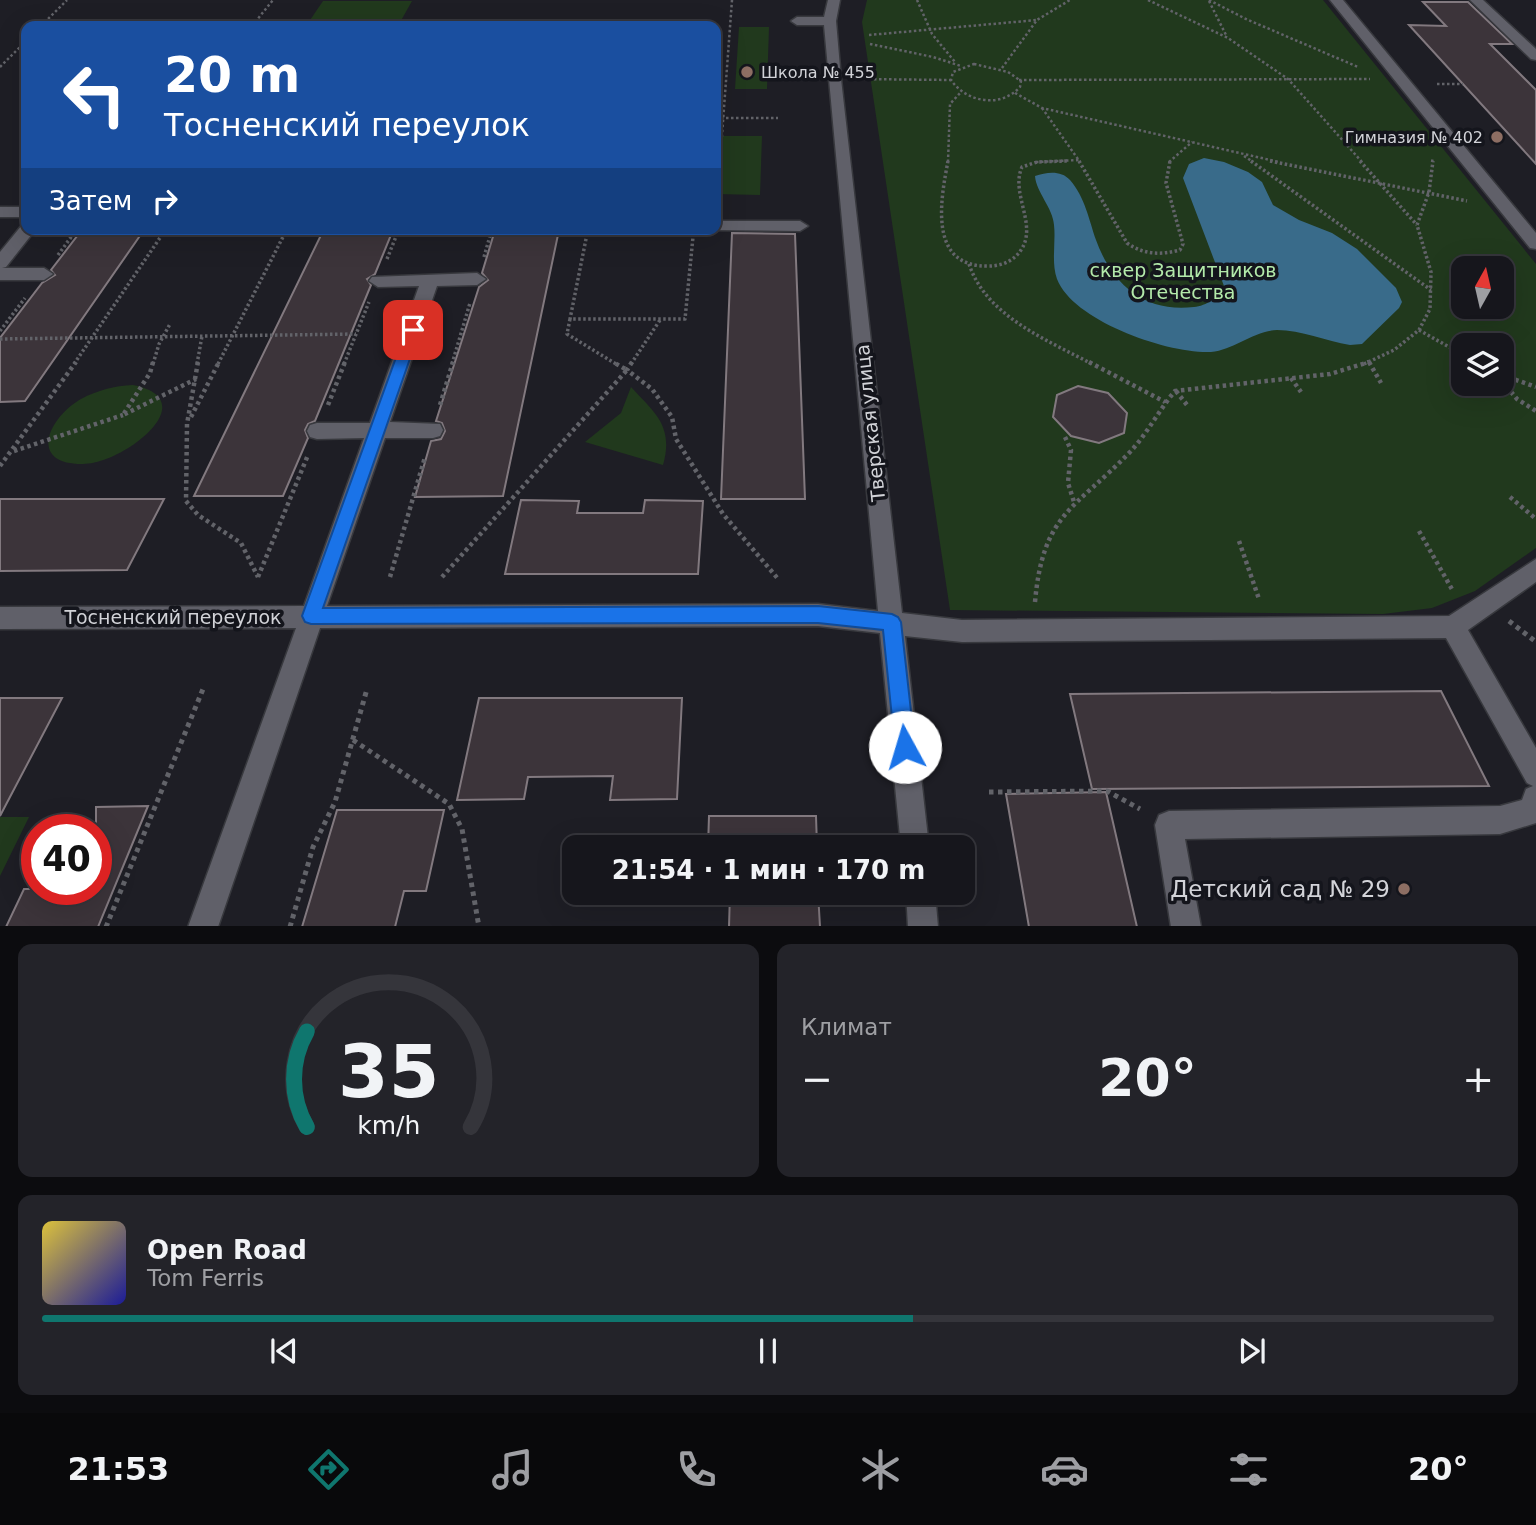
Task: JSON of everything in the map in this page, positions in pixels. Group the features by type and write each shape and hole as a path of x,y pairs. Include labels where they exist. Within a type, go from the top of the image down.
{"street":[{"name":"Тверская улица","path":"834,0 830,21 834,79 914,835"},
{"path":"1336,0 1506,211 1536,244"},
{"path":"1476,0 1536,57"},
{"path":"797,21 830,21"},
{"path":"0,212 21,212"},
{"path":"721,226 800,226"},
{"path":"0,263 23,235"},
{"path":"0,274 44,274"},
{"path":"378,281 477,279"},
{"path":"204,926 430,280"},
{"path":"317,431 433,430"},
{"path":"1536,569 1452,627 1536,774"},
{"name":"Тосненский переулок","path":"0,618 818,615 962,631 1452,627"},
{"path":"1186,926 1168,825 1500,820 1534,810 1536,799"},
{"path":"921,905 923,926"}],"path":[{"path":"46,21 67,0"},
{"path":"256,21 272,0"},
{"path":"721,147 732,0"},
{"path":"917,0 947,57 962,67"},
{"path":"1002,68 1037,20 1070,0"},
{"path":"1040,630 1035,608 1036,577 1053,528 1074,502 1131,451 1175,391 1330,374 1369,362 1394,350 1419,330 1430,309 1431,272 1417,225 1289,79 1228,37 1148,0"},
{"path":"1209,0 1228,37"},
{"path":"1209,0 1359,68"},
{"path":"869,35 1037,20"},
{"path":"870,44 933,57 962,67"},
{"path":"0,67 21,46"},
{"path":"951,80 953,72 974,64 1002,68 1019,80 1371,79"},
{"path":"794,79 811,79"},
{"path":"855,79 951,80 961,92 971,97 996,100 1015,93 1020,87 1019,80"},
{"path":"961,92 950,104 950,148 939,203 948,247 963,262 984,268 1003,265 1019,255 1026,242 1018,177 1022,167 1037,162 1079,160"},
{"path":"1015,93 1042,108 1243,155 1429,192 1506,211"},
{"path":"1042,108 1079,160 1127,243 1135,250 1168,254 1180,250 1183,244 1166,178 1167,166 1172,157 1192,142"},
{"path":"723,118 778,118"},
{"path":"1417,225 1429,192 1435,139 1444,132"},
{"path":"1243,155 1431,290"},
{"path":"0,466 14,451 162,235"},
{"path":"187,424 284,235"},
{"path":"587,235 567,334 652,388 672,417 676,439 723,514 779,580"},
{"path":"570,318 685,319 693,235"},
{"path":"969,264 975,283 1017,324 1165,402"},
{"path":"442,578 627,370 660,320"},
{"path":"123,415 150,373 170,324"},
{"path":"1419,330 1451,348"},
{"path":"0,339 356,334"},
{"path":"202,336 197,379 187,424 186,501 198,514 241,543 258,577"},
{"path":"1369,362 1381,383"},
{"path":"1291,378 1301,392"},
{"path":"14,451 123,415 197,379"},
{"path":"1514,379 1536,387"},
{"path":"1175,391 1187,405"},
{"path":"1514,395 1536,411"},
{"path":"1065,438 1071,450 1068,483 1074,502"},
{"path":"1510,497 1536,519"},
{"path":"1419,531 1459,600"},
{"path":"1239,541 1269,629"},
{"path":"106,926 203,689"},
{"path":"290,926 313,847 335,802 367,689"},
{"path":"353,740 449,804 462,829 479,926"},
{"path":"989,792 1107,791 1168,825"}],"green space":[{"name":"сквер Защитников Отечества","path":"867,0 1323,0 1536,264 1536,548 1475,591 1432,608 1383,614 950,610 862,22"},
{"path":"323,1 412,1 401,21 309,21"},
{"path":"739,27 769,27 767,89 735,89"},
{"path":"721,136 762,136 760,195 721,194"},
{"path":"133,385 154,393 162,404 160,417 150,430 135,443 99,462 65,462 54,456 49,448 49,438 53,427 70,407 100,391"},
{"path":"631,387 655,413 664,430 666,452 663,465 585,442 621,413"},
{"path":"0,817 21,817 21,833 0,876"}],"water":[{"path":"1204,158 1224,162 1248,172 1262,182 1273,205 1299,220 1332,233 1357,249 1396,288 1402,302 1399,308 1362,344 1350,345 1277,330 1211,352 1171,347 1124,332 1101,321 1066,294 1057,279 1054,266 1053,219 1035,176 1054,173 1070,180 1083,201 1103,256 1111,270 1132,292 1145,300 1176,308 1203,305 1219,294 1224,286 1183,178 1189,164"}],"building":[{"path":"1423,2 1468,2 1512,44 1490,44 1536,90 1536,164 1409,25 1446,26"},
{"path":"732,233 795,234 805,499 721,499"},
{"path":"78,235 141,235 25,401 0,402 0,338 42,283 55,275 51,270"},
{"path":"321,235 391,235 375,274 367,279 371,285 315,421 308,424 305,430 308,438 283,496 194,496"},
{"path":"493,235 558,235 503,496 415,497 431,441 441,439 445,431 442,423 436,421 479,287 488,280 482,273"},
{"path":"1078,386 1108,393 1127,413 1124,433 1099,443 1071,436 1053,417 1057,395"},
{"path":"0,499 164,499 127,570 0,571"},
{"path":"521,500 579,501 577,513 643,513 645,500 703,501 698,574 505,574"},
{"path":"1441,691 1489,786 1092,789 1070,694"},
{"path":"0,698 62,698 0,816"},
{"path":"479,698 682,698 677,799 610,800 613,776 528,777 524,799 457,800"},
{"path":"1106,792 1137,926 1029,926 1006,794"},
{"path":"148,806 112,893 112,814 96,814 96,807"},
{"path":"337,810 444,810 426,891 404,891 395,926 302,926"},
{"path":"709,816 816,816 817,835 708,835"},
{"path":"21,895 21,905 107,905 98,926 6,926"},
{"path":"730,905 819,905 820,926 729,926"}],"place":[{"name":"Школа № 455","path":"747,72"},
{"name":"Гимназия № 402","path":"1497,137"},
{"name":"Детский сад № 29","path":"1404,889"}],"route":[{"path":"413,330 311,616 818,615 892,622 905,747"}]}
